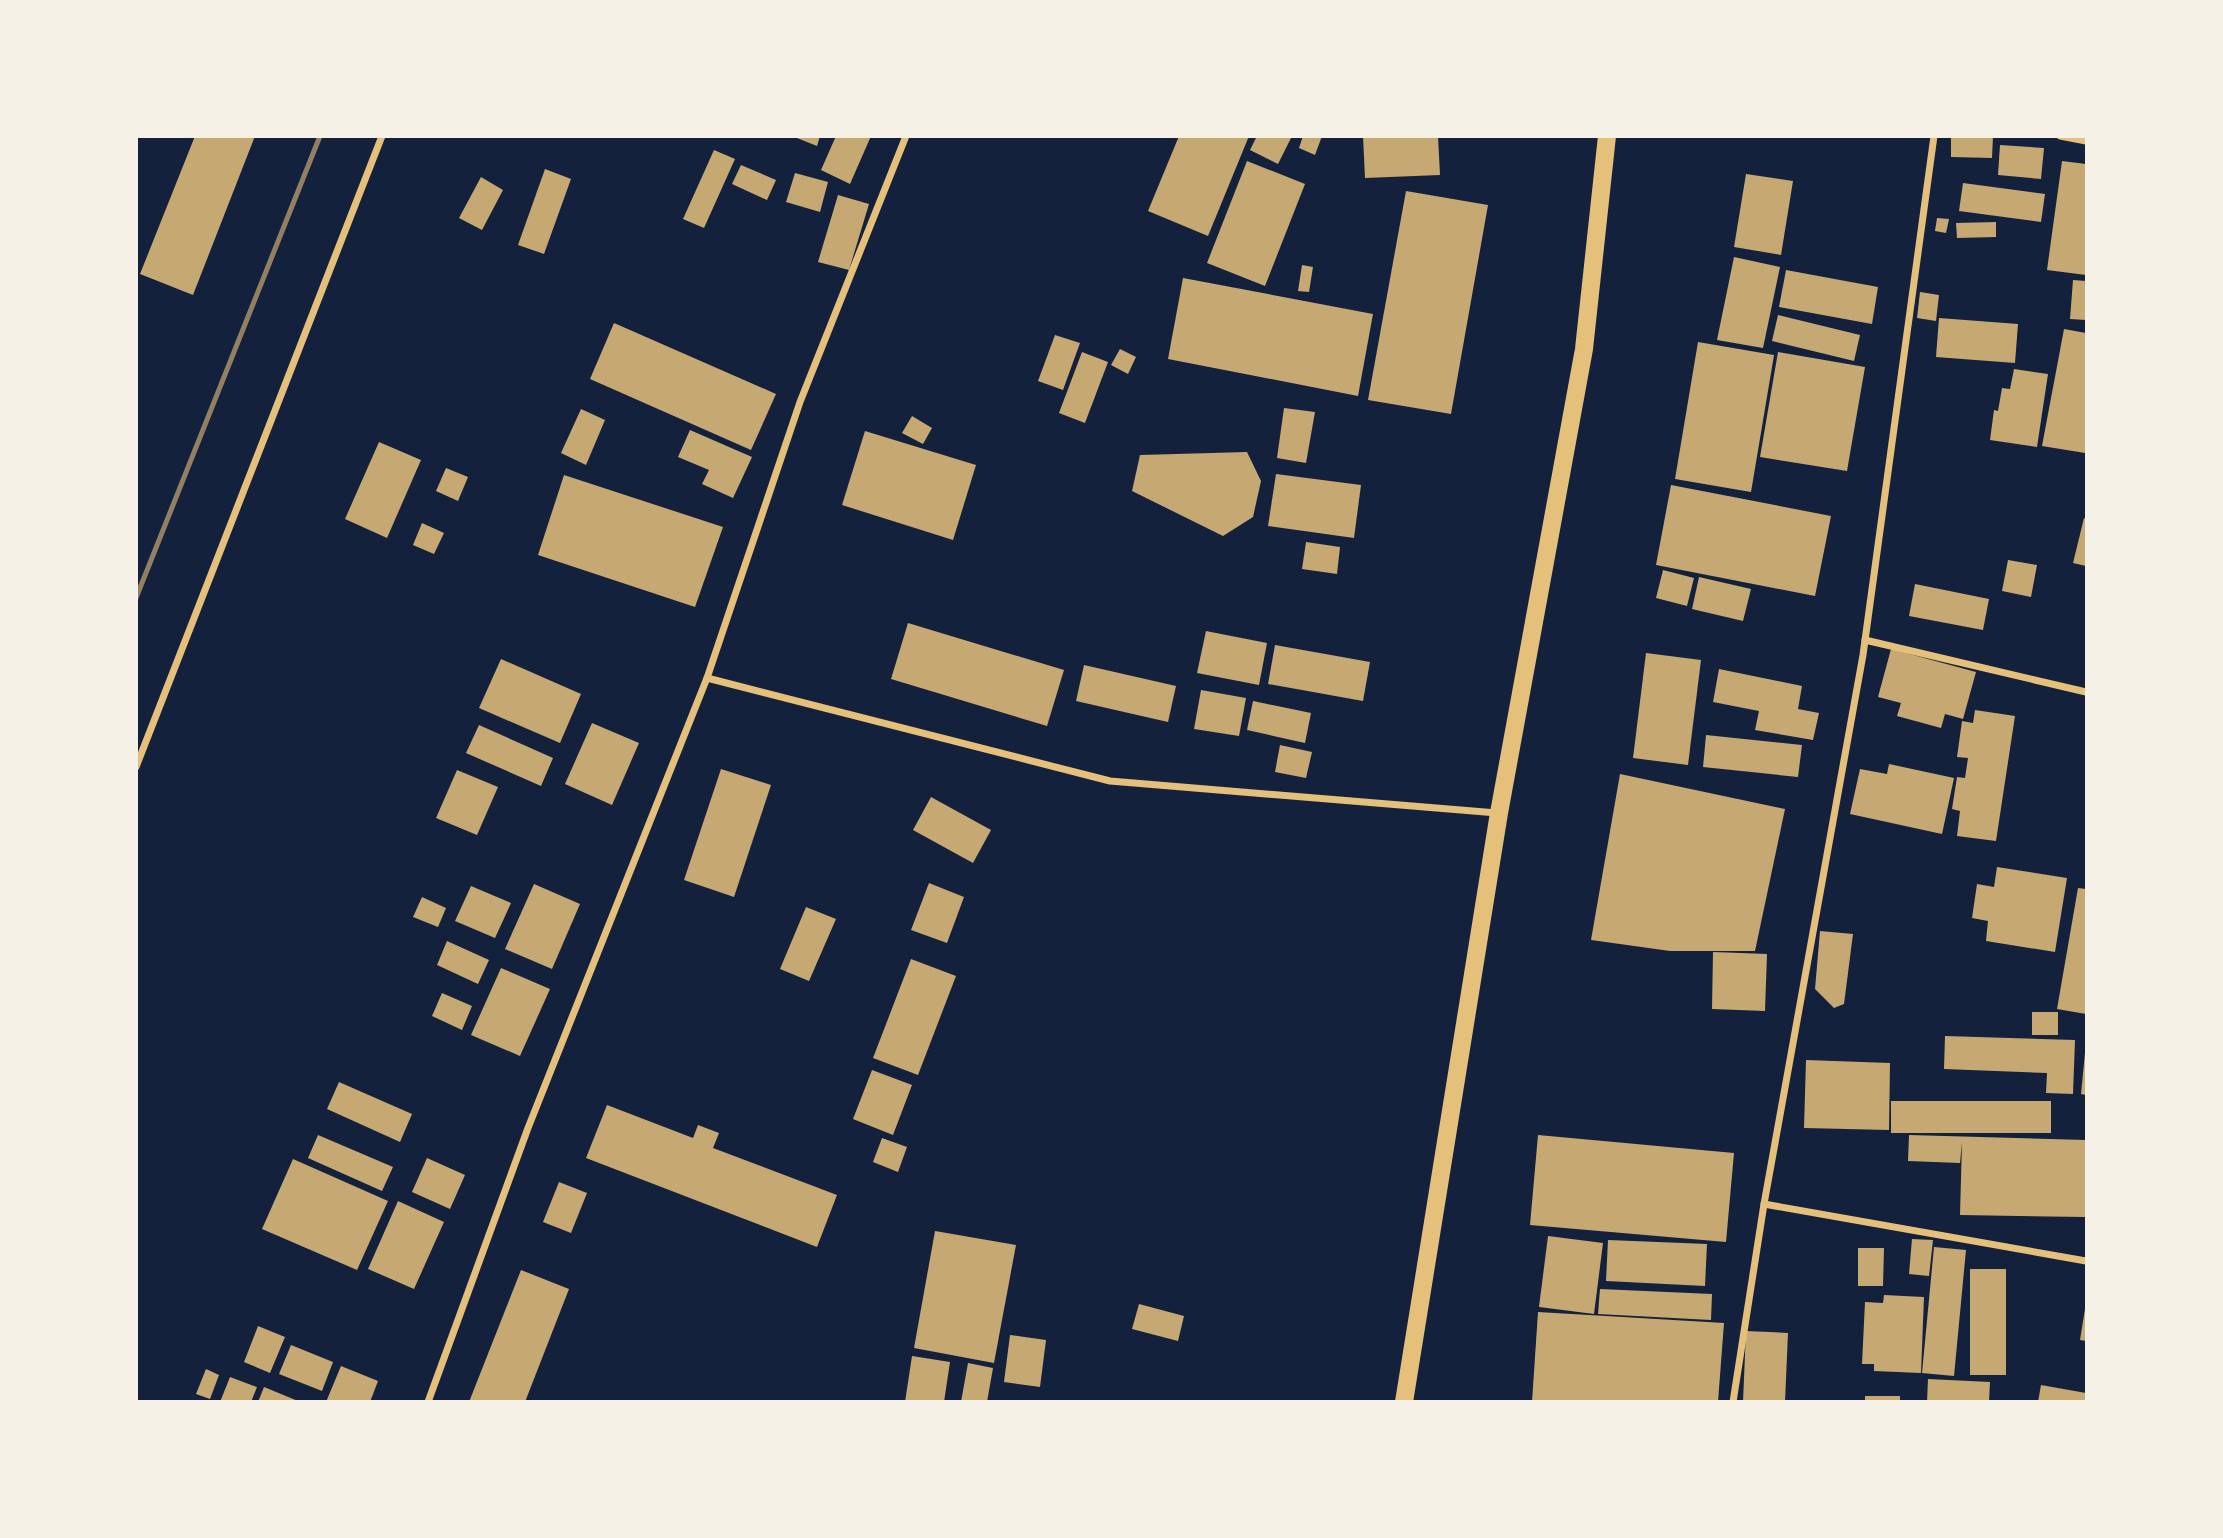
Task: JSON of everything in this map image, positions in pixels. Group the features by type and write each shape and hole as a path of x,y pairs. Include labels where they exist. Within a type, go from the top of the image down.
{"main road":[{"path":"1404,1402 1499,813 1584,349 1607,136"}],"street":[{"path":"136,767 382,136"},
{"path":"428,1402 528,1128 707,678 800,402 906,136"},
{"path":"1733,1402 1764,1204 1865,640 1934,136"},
{"path":"2060,136 2087,141"},
{"path":"1865,640 2087,692"},
{"path":"707,678 1110,781 1499,813"},
{"path":"1764,1204 2087,1261"}],"building":[{"path":"195,136 255,136 193,295 140,274"},
{"path":"792,136 820,136 817,146"},
{"path":"836,136 871,136 850,184 821,170"},
{"path":"1179,136 1249,136 1208,236 1148,211"},
{"path":"1257,136 1292,136 1278,164 1250,150"},
{"path":"1303,136 1322,136 1315,155 1299,148"},
{"path":"1363,136 1438,136 1440,175 1365,178"},
{"path":"1951,136 1993,136 1992,158 1951,157"},
{"path":"2000,145 2044,148 2041,179 1998,175"},
{"path":"714,150 735,159 704,228 683,219"},
{"path":"1247,161 1305,184 1265,286 1207,263"},
{"path":"2062,161 2086,164 2086,275 2047,270"},
{"path":"741,165 776,180 767,200 732,184"},
{"path":"545,169 571,179 544,254 518,245"},
{"path":"795,173 828,182 820,212 786,202"},
{"path":"1746,174 1793,181 1781,255 1734,247"},
{"path":"481,177 503,190 482,230 459,218"},
{"path":"1963,183 2045,194 2041,222 1959,211"},
{"path":"1406,191 1488,205 1451,414 1368,400"},
{"path":"838,195 869,204 849,270 818,262"},
{"path":"1937,218 1949,219 1946,233 1935,231"},
{"path":"1996,222 1996,237 1957,238 1956,223"},
{"path":"1734,257 1780,267 1763,348 1717,340"},
{"path":"1302,265 1313,267 1309,292 1298,291"},
{"path":"1786,270 1878,287 1872,324 1779,307"},
{"path":"1183,278 1373,314 1358,396 1168,359"},
{"path":"2073,280 2086,281 2086,320 2070,319"},
{"path":"1920,292 1939,295 1936,321 1917,318"},
{"path":"1778,315 1860,335 1854,361 1772,341"},
{"path":"1939,318 2018,324 2015,363 1936,357"},
{"path":"614,323 776,394 751,450 590,379"},
{"path":"2064,329 2086,333 2085,453 2042,446"},
{"path":"1055,335 1080,343 1063,390 1038,381"},
{"path":"1698,342 1774,355 1751,492 1675,479"},
{"path":"1120,349 1136,357 1128,374 1111,365"},
{"path":"1082,352 1108,362 1085,423 1059,413"},
{"path":"1778,352 1865,367 1847,471 1760,457"},
{"path":"2014,369 2048,374 2037,447 1990,440 1994,410 1998,411 2002,388 2010,389"},
{"path":"1284,408 1315,412 1306,463 1277,458"},
{"path":"581,409 605,420 586,465 561,453"},
{"path":"912,416 932,428 923,444 902,433"},
{"path":"690,430 752,457 733,498 702,484 709,470 678,457"},
{"path":"865,431 976,465 953,540 842,505"},
{"path":"379,442 421,460 387,538 345,519"},
{"path":"1247,452 1261,481 1253,517 1223,536 1132,491 1140,455"},
{"path":"446,468 468,477 458,501 436,491"},
{"path":"1276,474 1361,485 1354,538 1268,526"},
{"path":"564,475 723,527 695,607 538,555"},
{"path":"1671,485 1831,516 1815,596 1656,565"},
{"path":"2084,518 2086,519 2086,566 2073,563"},
{"path":"422,523 444,533 434,554 413,545"},
{"path":"1306,542 1340,547 1337,574 1302,569"},
{"path":"2008,560 2037,565 2031,597 2002,591"},
{"path":"1663,570 1694,578 1687,606 1656,598"},
{"path":"1699,577 1751,589 1743,621 1692,609"},
{"path":"1915,584 1989,599 1983,630 1909,616"},
{"path":"908,623 1064,670 1047,726 891,679"},
{"path":"1206,631 1267,643 1259,685 1197,673"},
{"path":"1275,645 1370,662 1363,701 1268,684"},
{"path":"1891,649 1976,672 1963,719 1945,714 1941,728 1897,716 1901,703 1878,697"},
{"path":"1646,653 1701,660 1688,765 1633,758"},
{"path":"501,659 581,694 560,743 479,708"},
{"path":"1084,665 1176,686 1168,722 1076,701"},
{"path":"1719,669 1802,686 1798,709 1819,713 1813,740 1755,730 1759,711 1713,702"},
{"path":"1201,690 1246,698 1239,736 1194,729"},
{"path":"1253,701 1311,713 1305,743 1247,730"},
{"path":"1975,710 2015,716 1996,841 1957,836 1960,811 1952,809 1957,777 1965,778 1968,758 1957,757 1962,721 1973,723"},
{"path":"592,723 639,743 612,805 565,784"},
{"path":"479,725 553,758 541,786 466,753"},
{"path":"1706,735 1802,745 1798,777 1703,767"},
{"path":"1280,745 1312,752 1306,778 1275,772"},
{"path":"1889,764 1954,778 1942,834 1850,814 1860,769 1887,774"},
{"path":"721,769 771,785 734,897 684,880"},
{"path":"457,770 498,787 477,835 436,818"},
{"path":"1620,774 1785,809 1755,951 1670,951 1591,940"},
{"path":"931,797 991,830 973,863 913,830"},
{"path":"1997,867 2067,878 2055,952 1986,941 1988,921 1972,918 1977,884 1994,887"},
{"path":"929,883 964,897 947,943 911,930"},
{"path":"534,884 580,904 552,969 505,949"},
{"path":"471,886 511,903 495,938 455,921"},
{"path":"2078,888 2086,889 2086,1014 2057,1009"},
{"path":"422,897 446,908 438,927 413,917"},
{"path":"806,907 836,919 809,981 780,969"},
{"path":"1820,931 1853,934 1844,1004 1834,1008 1815,989"},
{"path":"447,941 489,960 478,984 437,965"},
{"path":"1713,952 1767,954 1765,1011 1712,1009"},
{"path":"911,959 956,976 918,1075 873,1058"},
{"path":"501,968 550,989 520,1056 471,1035"},
{"path":"442,993 472,1006 462,1030 432,1016"},
{"path":"2032,1012 2058,1012 2058,1035 2032,1035"},
{"path":"1945,1036 2075,1040 2073,1094 2046,1093 2047,1073 1944,1069"},
{"path":"2086,1053 2086,1095 2081,1094"},
{"path":"1806,1060 1890,1063 1889,1130 1804,1128"},
{"path":"872,1070 912,1085 893,1135 853,1119"},
{"path":"339,1082 412,1114 400,1142 327,1109"},
{"path":"1891,1101 2051,1101 2051,1133 1891,1133"},
{"path":"607,1105 693,1138 698,1125 719,1133 713,1148 837,1195 817,1247 586,1158"},
{"path":"318,1135 393,1167 382,1191 308,1158"},
{"path":"1538,1135 1734,1153 1726,1242 1530,1225"},
{"path":"1909,1135 2086,1140 2086,1217 1960,1215 1962,1142 1960,1163 1908,1161"},
{"path":"882,1138 907,1147 898,1172 873,1162"},
{"path":"427,1158 465,1175 450,1209 412,1192"},
{"path":"293,1159 388,1201 357,1270 262,1229"},
{"path":"559,1182 587,1193 571,1233 543,1222"},
{"path":"398,1201 444,1222 414,1289 368,1269"},
{"path":"935,1231 1016,1245 994,1363 914,1348"},
{"path":"1548,1236 1603,1243 1594,1314 1539,1307"},
{"path":"1912,1239 1933,1240 1929,1276 1909,1274"},
{"path":"1608,1240 1707,1244 1705,1286 1606,1281"},
{"path":"1934,1247 1966,1250 1954,1376 1922,1373"},
{"path":"1858,1248 1884,1248 1883,1286 1858,1286"},
{"path":"1970,1269 2006,1269 2006,1375 1970,1375"},
{"path":"521,1270 569,1289 525,1402 469,1402"},
{"path":"1600,1289 1712,1294 1711,1320 1598,1314"},
{"path":"1884,1295 1924,1297 1921,1373 1874,1371 1874,1364 1862,1364 1865,1302 1883,1303"},
{"path":"1139,1304 1184,1316 1178,1341 1132,1329"},
{"path":"2086,1309 2086,1341 2080,1340"},
{"path":"1538,1312 1724,1323 1718,1402 1532,1402"},
{"path":"258,1326 285,1337 270,1373 244,1362"},
{"path":"1746,1331 1788,1333 1785,1402 1743,1402"},
{"path":"1010,1335 1046,1340 1040,1387 1004,1382"},
{"path":"291,1345 333,1362 322,1391 279,1374"},
{"path":"912,1356 950,1362 944,1402 905,1402"},
{"path":"968,1363 993,1368 987,1402 961,1402"},
{"path":"341,1366 378,1381 370,1402 326,1402"},
{"path":"206,1369 219,1375 210,1399 196,1394"},
{"path":"230,1377 257,1387 251,1402 220,1402"},
{"path":"1928,1379 1990,1382 1989,1402 1927,1402"},
{"path":"2041,1385 2086,1393 2086,1402 2038,1402"},
{"path":"264,1387 298,1401 298,1402 258,1402"},
{"path":"1865,1396 1900,1396 1900,1402 1865,1402"}],"railway":[{"path":"136,598 320,136"}]}
